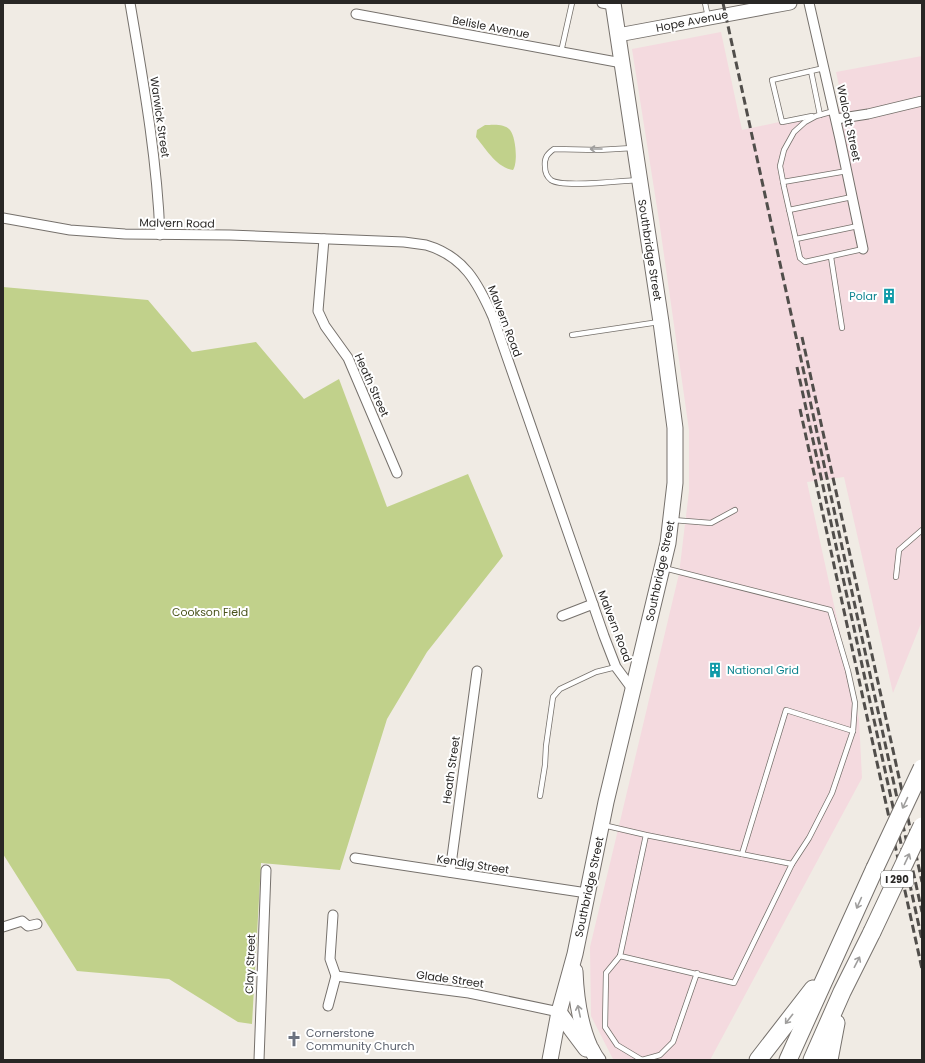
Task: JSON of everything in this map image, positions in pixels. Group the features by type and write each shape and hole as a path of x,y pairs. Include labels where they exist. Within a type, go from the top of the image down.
{"highway":[{"name":"I 290","path":"788,1060 922,768"},
{"name":"I 290","path":"812,1060 842,992 922,826"},
{"path":"758,1060 830,966"},
{"path":"829,1060 842,992"}],"main road":[{"name":"Hope Avenue","path":"618,35 790,3"},
{"name":"Southbridge Street","path":"550,1060 560,1012 575,954 602,824 668,543 675,483 675,428 661,322 618,35 609,4"},
{"path":"575,954 577,1004 585,1036 597,1059"},
{"path":"560,1012 570,1029 585,1048 597,1059"}],"street":[{"name":"Warwick Street","path":"130,3 148,114 159,205 160,235"},
{"name":"Walcott Street","path":"809,3 835,115 863,249"},
{"name":"Belisle Avenue","path":"356,14 622,63"},
{"path":"835,115 868,114 922,101"},
{"name":"Malvern Road","path":"3,218 70,230 125,234 404,242 426,246 448,254 464,267 475,280 482,293 492,317 616,667 633,690"},
{"name":"Heath Street","path":"324,239 318,311 325,326 348,358 397,473"},
{"path":"562,616 593,604"},
{"name":"Heath Street","path":"450,872 477,671"},
{"name":"Kendig Street","path":"355,858 587,893"},
{"name":"Clay Street","path":"258,1060 266,870"},
{"path":"328,1006 336,976 330,959 334,916"},
{"path":"3,927 22,921 28,926 38,924"},
{"name":"Glade Street","path":"336,976 469,993 560,1012"}],"lane":[{"path":"560,52 572,3"},
{"path":"705,3 708,18"},
{"path":"824,68 772,80 782,122 818,115 835,115"},
{"path":"811,71 818,115"},
{"path":"818,115 805,122 794,132 784,150 780,166 800,258 805,262 863,249"},
{"path":"634,148 598,150 554,149 544,159 545,173 551,180 566,184 639,179"},
{"path":"783,182 847,171"},
{"path":"789,210 852,197"},
{"path":"796,239 858,226"},
{"path":"831,257 842,328"},
{"path":"572,335 661,322"},
{"path":"671,520 711,523 735,510"},
{"path":"896,577 899,550 922,530"},
{"path":"620,956 697,973 734,983 792,864 809,838 832,793 853,731 855,703 848,671 830,610 662,568"},
{"path":"540,796 553,697 560,689 596,672 616,667"},
{"path":"742,854 786,710 853,731"},
{"path":"602,824 646,835 792,864"},
{"path":"646,835 620,956 606,973 605,1027 617,1045 642,1060 660,1055 673,1042 697,973"}],"shaded area":[{"path":"721,32 742,130 844,108 836,72 922,56 922,621 893,693 844,477 807,482 859,719 862,778 710,1060 615,1060 613,1059 591,1016 590,947 679,574 689,491 689,430 659,220 632,49"}],"green space":[{"path":"485,125 505,126 512,133 516,150 515,167 513,170 502,166 497,162 487,152 476,137 477,130"},
{"name":"Cookson Field","path":"3,287 148,300 192,352 256,342 304,399 339,379 387,507 468,474 503,556 427,652 387,719 340,870 261,863 252,1024 238,1022 169,979 77,971 3,854"}],"railway":[{"path":"723,3 922,912"},
{"path":"802,337 922,882"},
{"path":"797,367 922,940"},
{"path":"800,409 922,969"}],"place":[{"name":"Polar","path":"889,296"},
{"name":"National Grid","path":"715,670"},
{"name":"Cornerstone Community Church","path":"294,1039"}]}
